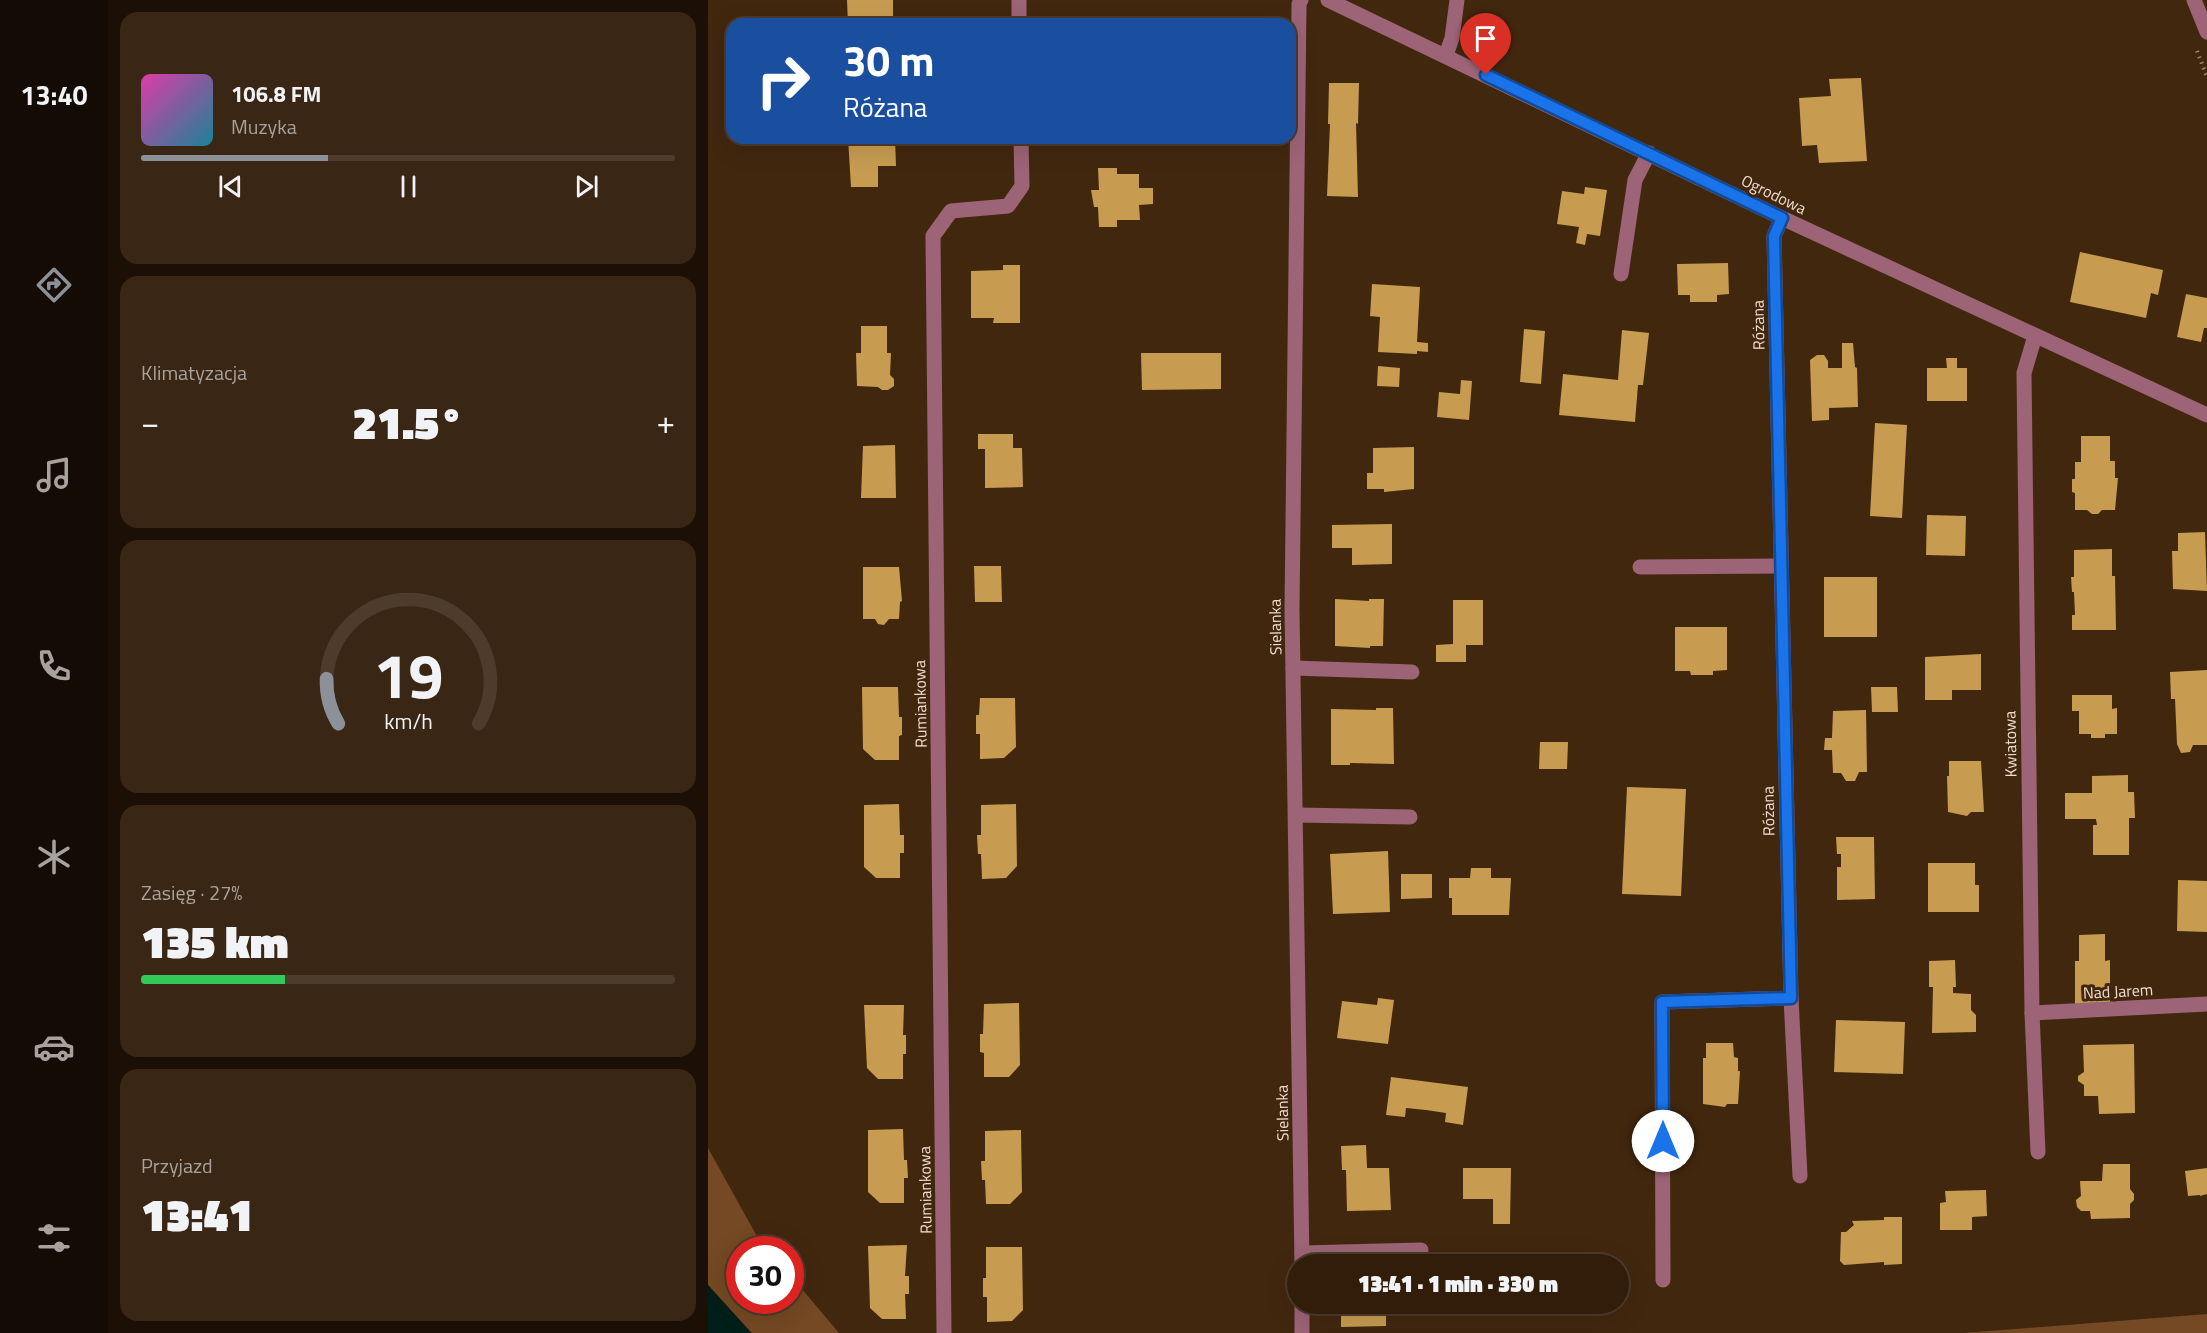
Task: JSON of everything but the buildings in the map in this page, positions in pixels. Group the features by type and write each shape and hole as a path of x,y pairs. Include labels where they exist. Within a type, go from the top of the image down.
{"street":[{"path":"1019,0 1019,18"},
{"name":"Sielanka","path":"1301,0 1293,668 1302,1254"},
{"name":"Ogrodowa","path":"1328,0 1782,218 2207,416"},
{"path":"1446,55 1452,38 1457,0"},
{"path":"2194,0 2207,32"},
{"name":"Rumiankowa","path":"944,1333 933,236 951,211 1008,206 1022,186 1021,144"},
{"path":"1621,274 1635,180 1649,153"},
{"name":"Różana","path":"1782,218 1774,236 1791,998 1800,1176"},
{"name":"Kwiatowa","path":"2035,336 2024,373 2032,1013 2038,1152"},
{"path":"1640,567 1781,566"},
{"path":"1293,668 1412,672"},
{"path":"1297,815 1410,817"},
{"path":"1663,1280 1662,1002 1791,998"},
{"name":"Nad Jarem","path":"2032,1013 2207,1004"},
{"name":"Sielanka","path":"1369,1254 1422,1250"},
{"path":"1302,1314 1302,1333"}],"shaded area":[{"path":"708,1148 757,1236 726,1236 726,1305 708,1285"},
{"path":"804,1291 839,1333 752,1333 735,1314 804,1314"},
{"path":"2207,1314 2207,1333 1964,1333"}],"water":[{"path":"708,1285 726,1305 726,1314 734,1314 751,1333 708,1333"}],"route":[{"path":"1486,75 1782,218 1774,236 1791,998 1662,1002 1663,1141"}]}
